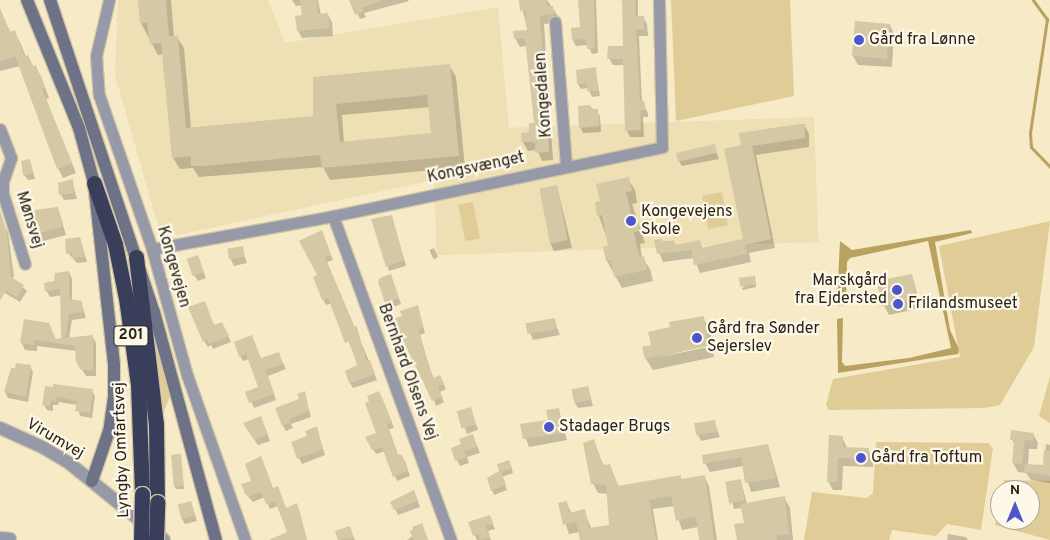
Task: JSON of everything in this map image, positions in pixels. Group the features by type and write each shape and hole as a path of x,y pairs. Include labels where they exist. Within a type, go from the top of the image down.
{"highway":[{"name":"Lyngby Omfartsvej","path":"94,183 115,244 126,298 138,384 142,494 141,540"},
{"name":"201","path":"136,257 156,424 158,502 156,540"}],"main road":[{"name":"201","path":"27,0 79,128 94,183 113,355 114,397 109,431 92,481"},
{"name":"Kongevejen","path":"50,0 136,257"},
{"name":"201","path":"136,257 216,540"}],"street":[{"name":"Kongevejen","path":"109,0 98,43 96,77 152,249 187,375 245,540"},
{"name":"Kongsvænget","path":"152,249 333,216 566,165 662,147 659,0"},
{"name":"Kongedalen","path":"555,22 566,165"},
{"name":"Mønsvej","path":"0,129 11,158 3,181 3,194 26,264"},
{"name":"Bernhard Olsens Vej","path":"333,216 451,540"},
{"name":"Virumvej","path":"0,428 44,448 92,481"},
{"path":"92,481 164,540"}],"shaded area":[{"path":"118,0 268,0 285,43 498,7 512,163 173,236 159,229 115,75"},
{"path":"671,0 790,0 794,96 676,121"},
{"name":"Kongevejens Skole","path":"814,117 818,242 437,255 432,130"},
{"path":"722,192 728,225 708,229 702,195"},
{"path":"473,202 480,238 465,241 458,205"},
{"path":"1050,221 1034,347 1000,405 984,408 829,410 826,405 833,379 960,357 939,246"},
{"path":"971,230 972,233 935,242 950,330 959,349 958,354 838,373 837,319 843,318 842,362 845,366 909,358 951,348 928,241 850,258 847,262 846,304 839,306 837,302 840,241 852,250"},
{"path":"147,302 171,394 162,416"},
{"path":"1050,376 1050,423 1039,416"},
{"path":"876,442 988,443 993,448 981,530 947,524 936,536 892,530 889,540 804,540 812,492 867,498 873,493"},
{"path":"1040,481 1050,481 1050,540 1013,530 1040,530"}],"building":[{"path":"138,0 166,0 169,36 178,36 186,128 313,116 313,77 450,64 459,156 322,168 320,155 191,166 191,156 172,158 161,43 150,44 147,23 140,23","holes":["427,95 431,133 340,142 336,104"]},
{"path":"300,0 317,0 318,14 328,13 330,28 297,31 295,16 302,15"},
{"path":"349,0 380,1 362,8 364,11 355,15"},
{"path":"519,0 546,0 547,6 553,6 554,14 540,16 549,152 535,153 535,142 522,142 521,133 529,132 529,123 534,123 525,38 514,39 513,31 527,30 525,10 520,11"},
{"path":"578,0 594,0 595,48 587,49 586,39 572,40 571,28 580,27"},
{"path":"622,0 635,0 635,16 644,16 644,29 636,29 640,101 644,101 645,105 645,110 640,110 641,130 625,131 623,59 607,59 608,46 623,46"},
{"path":"0,8 10,32 15,30 24,56 28,55 33,66 36,65 45,88 42,89 72,163 57,169 15,56 0,61"},
{"name":"Gård fra Lønne","path":"855,21 890,24 887,59 852,56"},
{"path":"596,67 598,91 587,91 587,83 577,84 576,70"},
{"path":"590,105 591,109 598,109 599,126 579,128 578,106"},
{"name":"Kongevejens Skole","path":"805,124 805,138 752,146 771,239 745,245 747,254 694,265 691,250 657,254 654,240 662,239 663,242 674,240 675,245 700,240 701,248 743,239 724,149 741,145 739,133"},
{"path":"715,144 717,153 678,162 676,153"},
{"path":"30,159 33,174 23,175 21,161"},
{"path":"629,177 632,191 626,192 632,218 637,217 640,231 634,232 639,257 644,256 647,270 614,277 611,260 606,261 603,247 608,246 602,215 597,216 595,202 600,201 596,184"},
{"path":"73,179 74,193 59,195 58,183"},
{"path":"557,185 568,240 550,243 539,188"},
{"path":"58,207 62,227 30,235 27,211"},
{"path":"0,210 7,233 11,277 24,285 17,298 6,291 0,301"},
{"path":"392,215 404,260 386,267 371,219"},
{"path":"322,230 331,255 325,257 353,325 357,327 366,360 370,360 375,374 349,383 345,371 357,365 349,341 345,343 328,298 322,300 313,277 317,275 299,241"},
{"path":"80,237 85,257 72,258 72,253 66,254 65,239"},
{"path":"243,246 245,257 229,260 227,249"},
{"path":"198,255 204,272 193,276 187,259"},
{"path":"69,271 69,299 82,301 83,312 69,314 65,338 93,335 93,370 81,370 76,362 75,346 34,340 34,345 20,343 24,319 49,323 55,339 61,338 60,289 45,291 44,283 54,281 55,273"},
{"path":"391,274 399,298 385,303 378,282 380,278"},
{"name":"Marskgård fra Ejdersted","path":"912,274 917,300 882,306 877,281"},
{"path":"755,276 756,285 740,287 739,278"},
{"path":"205,301 214,325 222,322 229,336 209,344 208,340 203,342 188,307"},
{"path":"418,305 423,328 418,329 428,363 433,378 440,375 444,384 438,386 442,397 432,401 393,319 402,316 400,311"},
{"name":"Gård fra Sønder Sejerslev","path":"704,316 708,346 645,359 642,347 651,345 648,332 670,327 669,322"},
{"path":"555,318 557,329 527,334 525,323"},
{"path":"252,335 261,358 279,352 283,364 265,370 274,394 249,403 245,392 258,387 246,354 239,357 234,342"},
{"path":"16,363 31,365 26,397 4,392 11,368 15,368"},
{"path":"53,384 93,389 90,413 75,411 77,401 56,397 56,401 51,400 50,406 42,405 45,386 53,387"},
{"path":"588,386 591,400 574,403 571,390"},
{"path":"305,391 309,411 289,419 291,423 282,426 275,408 299,399 297,394"},
{"path":"379,391 392,422 387,424 397,454 402,455 408,471 393,477 382,447 372,450 365,437 376,433 365,403 369,401 367,396"},
{"path":"471,407 476,424 462,428 457,411"},
{"name":"Stadager Brugs","path":"559,408 564,433 523,439 520,424 548,420 546,410"},
{"path":"261,416 268,435 254,440 243,423"},
{"path":"715,420 717,432 696,435 694,423"},
{"path":"317,426 323,449 297,459 291,442 307,436 305,431"},
{"path":"1011,430 1034,433 1033,441 1025,440 1022,464 1012,463 1014,440 1010,440"},
{"path":"473,434 477,447 464,451 466,457 455,461 451,448 461,444 459,439"},
{"name":"Gård fra Toftum","path":"829,435 843,436 843,447 869,448 868,459 838,458 837,482 827,482"},
{"path":"594,439 600,458 604,465 610,464 618,486 681,475 681,479 705,475 714,540 699,540 696,517 676,521 671,496 649,500 656,540 580,540 576,522 563,525 558,503 567,501 569,513 585,509 589,528 609,525 606,485 591,484 583,443"},
{"path":"768,444 776,478 745,483 741,457 703,464 702,455"},
{"path":"1044,450 1050,451 1050,476 1024,472 1025,464 1043,465"},
{"path":"181,454 184,486 174,487 171,455"},
{"path":"261,456 273,488 278,486 286,508 297,503 307,540 269,540 287,532 275,501 266,504 261,492 248,497 241,484 251,481 245,464"},
{"path":"509,460 512,468 501,472 506,485 491,491 487,478 499,471 497,464"},
{"path":"741,479 745,501 729,503 725,482"},
{"path":"414,490 418,501 394,510 390,502"},
{"path":"785,496 789,534 776,536 777,540 737,540 734,524 744,523 740,504"},
{"path":"191,501 195,515 182,519 178,505"},
{"path":"490,515 493,523 486,526 490,538 480,540 478,534 473,536 468,522"},
{"path":"422,523 428,540 413,540 410,531"},
{"path":"350,526 354,538 338,540 335,531"}],"waterway":[{"path":"1033,0 1047,19 1030,133 1031,147 1050,167"}],"place":[{"name":"Gård fra Lønne","path":"859,40"},
{"name":"Kongevejens Skole","path":"631,221"},
{"name":"Marskgård fra Ejdersted","path":"897,290"},
{"name":"Frilandsmuseet","path":"898,304"},
{"name":"Gård fra Sønder Sejerslev","path":"697,338"},
{"name":"Stadager Brugs","path":"549,427"},
{"name":"Gård fra Toftum","path":"861,458"}]}
